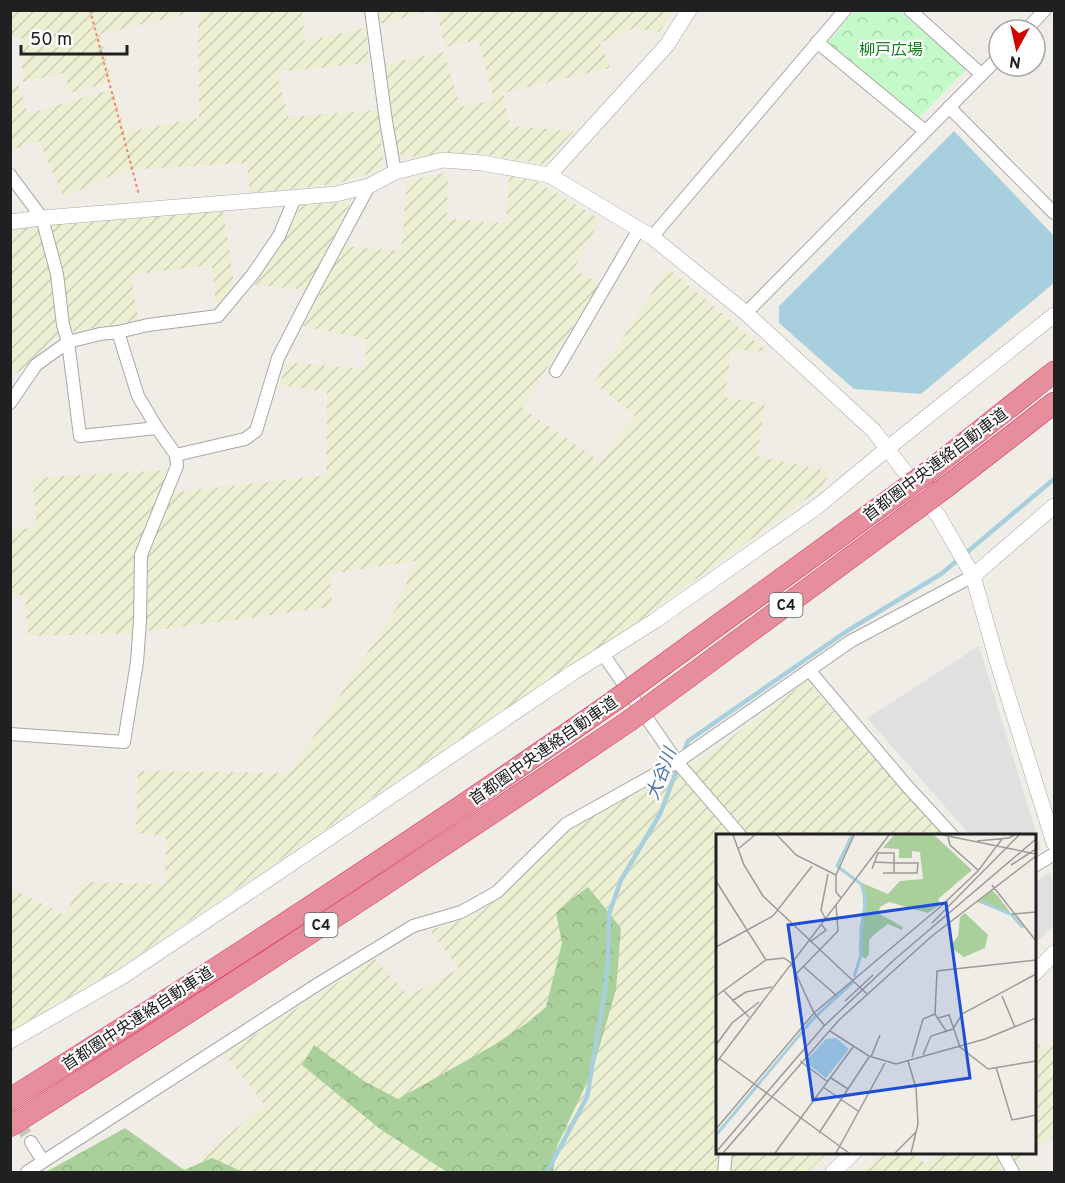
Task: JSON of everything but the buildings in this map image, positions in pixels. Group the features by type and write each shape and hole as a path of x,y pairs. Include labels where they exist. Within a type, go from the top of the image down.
{"highway":[{"name":"首都圏中央連絡自動車道","path":"10,1099 387,857 499,782 928,472 1054,372"},
{"name":"首都圏中央連絡自動車道","path":"10,1126 500,809 629,721 942,490 1054,403"},
{"path":"10,1094 101,1042"},
{"path":"10,1135 111,1062"}],"street":[{"path":"371,10 395,172"},
{"path":"549,175 667,45 689,10"},
{"path":"556,371 645,233 734,142 845,10"},
{"path":"909,10 981,74"},
{"path":"817,42 925,131"},
{"path":"746,314 987,68"},
{"path":"949,107 1054,213"},
{"path":"10,222 336,194 369,186 395,172 443,160 482,163 549,175 645,233 746,314 874,431 888,448 939,517 973,576 1054,843"},
{"path":"10,175 42,218 57,274 80,435 157,428"},
{"path":"176,454 245,439 256,431 278,358 369,186"},
{"path":"10,403 36,365 68,342 148,325 218,316 253,274 279,236 295,198"},
{"path":"10,1041 123,976 665,613 818,506 1054,315"},
{"path":"10,734 124,742 137,662 141,555 177,466 176,454 138,396 118,332"},
{"path":"27,1173 318,984 413,926 461,912 497,892 566,824 677,762 851,640 973,576 1054,506"},
{"path":"603,654 677,762 739,834"},
{"path":"809,670 907,786 951,834"},
{"path":"1035,865 1054,854"},
{"path":"1035,973 1054,953"},
{"path":"31,1142 43,1161"},
{"path":"724,1173 726,1153"},
{"path":"1003,1153 1013,1173"},
{"path":"833,1173 847,1154"}],"path":[{"path":"90,10 143,209"}],"green space":[{"path":"378,10 430,10 430,11 379,24"},
{"path":"10,11 198,11 100,34 112,81 70,93 64,73 22,82 23,38 11,38"},
{"path":"198,11 302,11 305,41 366,28 369,63 277,72 288,117 378,110 383,157 379,170 337,184 250,193 247,163 124,170 64,197 39,141 11,150 11,86 19,86 28,114 113,89 125,132 199,118"},
{"path":"437,11 674,11 659,32 634,28 600,43 610,68 503,93 510,126 574,131 544,164 471,152 404,158 397,151 385,64 444,52 460,107 494,100 478,40 445,47"},
{"name":"柳戸広場","path":"855,11 900,11 967,69 919,118 828,42"},
{"path":"448,172 447,219 506,223 509,176 534,180 600,219 574,269 600,284 522,408 601,462 635,415 594,383 668,268 768,352 731,349 725,397 765,404 757,456 829,471 824,486 626,630 119,968 11,1031 11,888 64,915 84,882 165,884 166,836 136,833 138,771 290,773 397,607 415,561 330,574 332,607 134,633 28,636 25,595 11,595 11,531 36,527 33,478 166,470 161,494 326,475 327,392 279,385 289,362 364,369 367,339 303,326 322,291 255,285 302,205 351,202 329,245 401,251 407,181"},
{"path":"223,209 234,284 216,306 212,265 130,275 139,320 59,334 20,372 11,373 10,229"},
{"path":"807,681 942,834 716,834 716,1153 827,1153 808,1172 549,1172 570,940 557,989 459,1172 227,1172 199,1159 265,1105 224,1054 375,959 408,996 459,969 430,930 484,910 570,831 634,791 661,785 710,753"},
{"path":"588,887 621,928 616,990 592,1072 557,1146 553,1172 447,1172 380,1129 302,1065 314,1045 364,1081 398,1099 494,1045 546,1007 562,943 556,913"},
{"path":"1035,1033 1042,1050 1054,1044 1054,1137 1035,1148"},
{"path":"125,1128 184,1170 212,1158 243,1172 46,1172"},
{"path":"882,1153 918,1153 925,1165 941,1153 1028,1153 1002,1168 1005,1172 863,1172"}],"shaded area":[{"path":"979,646 1041,849 1035,853 1035,834 969,834 867,718"},
{"path":"1050,872 1054,885 1054,925 1035,944 1035,913 1037,910 1035,882"}],"water":[{"path":"954,131 1054,236 1054,283 921,394 854,389 779,323 779,306"}],"waterway":[{"name":"大谷川","path":"683,754 688,741 847,631 941,574 1054,479"},
{"name":"大谷川","path":"547,1172 587,1097 605,991 609,914 621,880 660,814 678,767"}],"tunnel":[{"path":"10,1109 31,1142"}]}
